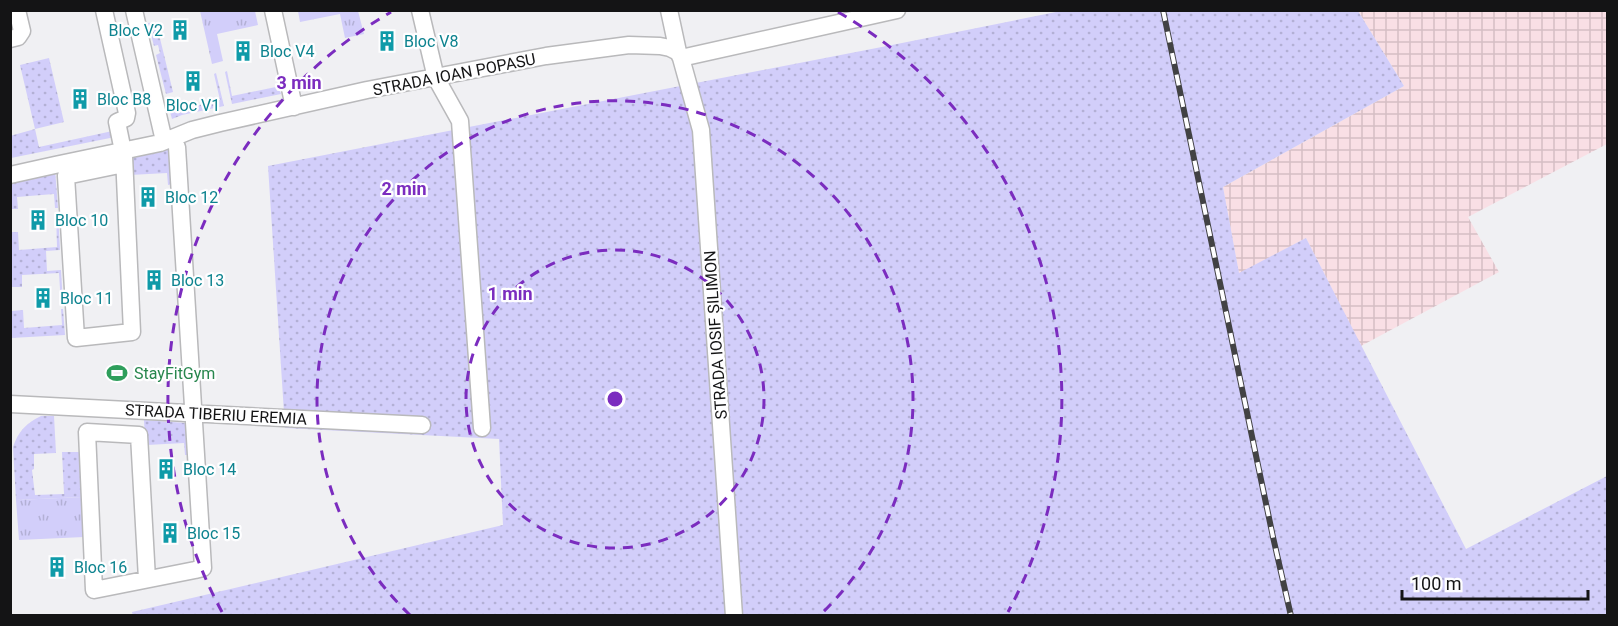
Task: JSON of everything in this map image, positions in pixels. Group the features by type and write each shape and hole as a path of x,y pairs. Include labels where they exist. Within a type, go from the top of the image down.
{"street":[{"path":"10,39 18,37 22,31 17,10"},
{"path":"104,10 127,113 126,118 117,122 123,157 132,332 76,338 66,176 123,157"},
{"path":"134,10 171,144 194,413 203,568 94,590 87,432 139,435 147,579"},
{"path":"273,10 294,107"},
{"path":"420,10 436,78 460,121 482,428"},
{"name":"STRADA IOSIF ȘILIMON","path":"669,10 701,130 734,615"},
{"name":"STRADA IOAN POPASU","path":"10,175 123,157 160,143 171,144 192,130 220,123 367,90 546,56 630,45 660,46 670,48 680,55 897,10"},
{"name":"STRADA TIBERIU EREMIA","path":"10,404 422,425"},
{"path":"111,409 112,434"}],"shaded area":[{"path":"1358,11 1607,11 1607,144 1468,217 1499,272 1361,346 1306,238 1239,274 1223,187 1404,86"}],"green space":[{"path":"200,11 255,11 258,25 217,34 223,61 212,64"},
{"path":"298,11 358,11 364,34 345,38 340,14 300,22"},
{"path":"1061,11 1358,11 1404,86 1223,187 1239,273 1306,238 1466,549 1607,476 1607,615 133,616 132,612 503,525 499,439 285,428 268,166"},
{"path":"156,22 173,92 166,94 156,55 160,53 158,45 154,46 148,23"},
{"path":"49,58 64,122 35,129 20,65"},
{"path":"227,71 232,96 276,87 281,94 232,104 225,72"},
{"path":"216,73 224,106 172,119 170,112 220,100 214,74"},
{"path":"35,129 39,147 117,130 120,136 11,158 10,136"},
{"path":"171,149 173,184 168,185 167,173 130,175 131,155"},
{"path":"55,169 58,208 55,208 54,194 17,197 18,209 11,209 10,182"},
{"path":"56,212 58,212 60,250 46,251 47,271 61,270 63,304 61,304 59,273 22,275 22,287 11,287 11,232 18,232 19,250 57,247"},
{"path":"61,309 63,309 65,335 11,338 11,311 23,310 24,328 62,325"},
{"path":"41,416 54,416 56,453 34,454 34,469 32,470 35,495 64,494 62,452 79,452 82,497 16,500 13,447 23,428"},
{"path":"144,420 186,423 189,455 185,455 184,443 147,445 146,463"},
{"path":"82,497 84,537 19,540 16,500"}],"railway":[{"path":"1163,10 1291,616"}],"place":[{"name":"Bloc V2","path":"180,30"},
{"name":"Bloc V8","path":"387,41"},
{"name":"Bloc V4","path":"243,51"},
{"name":"Bloc V1","path":"193,81"},
{"name":"Bloc B8","path":"80,99"},
{"name":"Bloc 12","path":"148,197"},
{"name":"Bloc 10","path":"38,220"},
{"name":"Bloc 13","path":"154,280"},
{"name":"Bloc 11","path":"43,298"},
{"name":"StayFitGym","path":"117,373"},
{"name":"Bloc 14","path":"166,469"},
{"name":"Bloc 15","path":"170,533"},
{"name":"Bloc 16","path":"57,567"}]}
